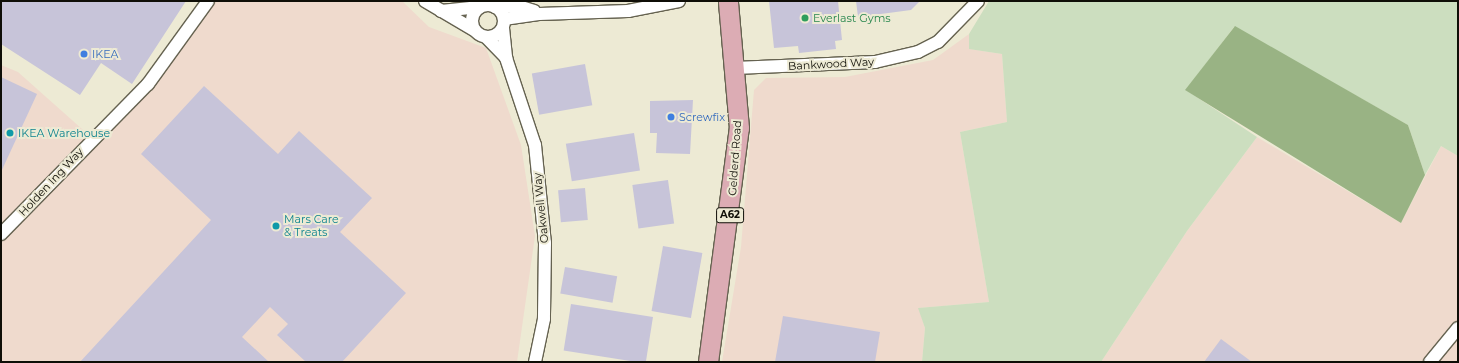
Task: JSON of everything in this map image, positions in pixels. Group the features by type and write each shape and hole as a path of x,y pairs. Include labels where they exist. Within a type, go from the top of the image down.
{"main road":[{"name":"Gelderd Road","path":"708,362 739,128 728,1"}],"street":[{"name":"Holden Ing Way","path":"1,234 148,84 208,1"},
{"path":"424,1 487,38 503,24 539,14 628,11 679,1"},
{"name":"Bankwood Way","path":"735,68 875,62 918,52 938,42 978,1"},
{"path":"441,11 480,7 518,6 539,14"},
{"path":"474,30 473,15 480,7"},
{"path":"495,7 503,24"},
{"name":"Oakwell Way","path":"503,24 506,58 535,145 545,243 544,319 535,362"},
{"name":"Oakwell Way","path":"487,38 506,58"},
{"path":"1430,362 1458,328"}],"shaded area":[{"path":"201,1 402,1 429,27 486,48 521,145 535,236 517,362 1,362 1,65 18,72 91,137 157,71"},
{"path":"969,34 970,49 1002,54 1007,122 960,132 989,302 919,308 925,328 922,362 722,362 741,247 754,90 766,78 845,77 933,60"},
{"path":"1257,137 1401,223 1441,146 1458,156 1458,362 1101,362 1187,231"}],"green space":[{"path":"989,1 1458,1 1458,156 1441,146 1425,175 1408,125 1234,27 1186,90 1257,137 1187,231 1101,362 922,362 925,328 918,308 989,302 960,132 1007,122 1002,54 969,49 969,34"},
{"path":"1235,26 1408,125 1425,175 1401,223 1185,90"}],"building":[{"name":"IKEA","path":"1,1 186,1 132,84 101,63 80,95 1,44"},
{"name":"Everlast Gyms","path":"769,1 838,1 842,40 835,41 836,49 799,53 798,46 774,48"},
{"name":"Everlast Gyms","path":"856,1 920,1 911,10 858,17"},
{"path":"585,64 592,105 539,115 532,73"},
{"name":"IKEA Warehouse","path":"1,77 37,94 1,172"},
{"name":"Mars Care & Treats","path":"204,86 278,154 299,131 372,198 340,232 406,293 342,362 306,362 277,335 288,324 270,307 242,337 269,362 80,362 211,220 141,154"},
{"name":"Screwfix","path":"693,100 690,154 656,153 657,133 650,133 650,101"},
{"path":"634,133 640,171 572,181 566,144"},
{"path":"668,180 674,224 638,229 632,185"},
{"path":"585,188 588,220 561,222 558,190"},
{"path":"663,246 702,253 691,318 652,311"},
{"path":"565,267 617,276 613,303 560,294"},
{"path":"571,304 653,317 646,362 637,362 564,350"},
{"path":"783,316 880,332 875,362 775,362"},
{"path":"1221,339 1252,362 1204,362"}],"place":[{"name":"Everlast Gyms","path":"805,18"},
{"name":"IKEA","path":"84,54"},
{"name":"Screwfix","path":"671,117"},
{"name":"IKEA Warehouse","path":"10,133"},
{"name":"Mars Care & Treats","path":"276,226"}]}
